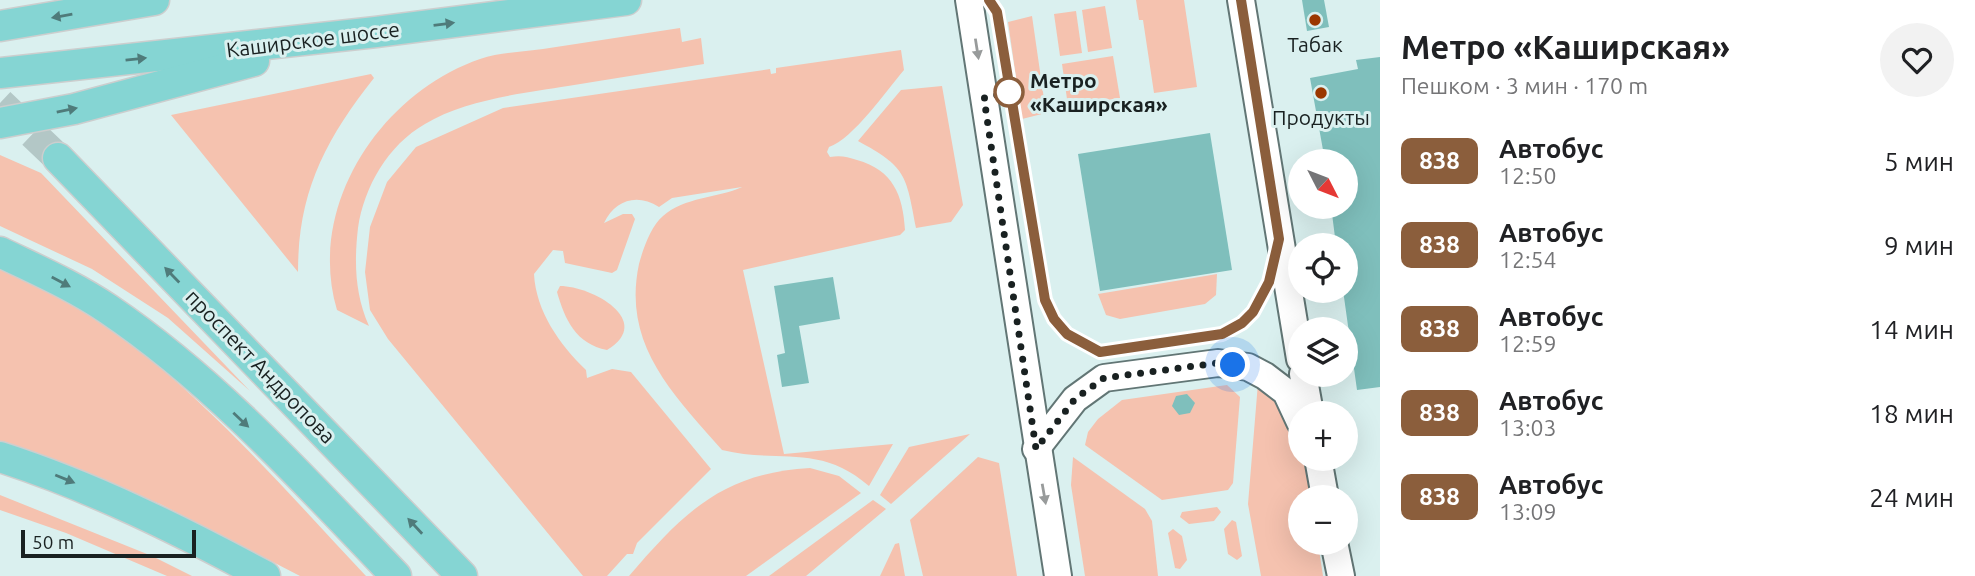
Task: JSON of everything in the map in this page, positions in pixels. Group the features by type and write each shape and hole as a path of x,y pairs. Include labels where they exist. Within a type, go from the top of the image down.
{"main road":[{"path":"0,26 154,0"},
{"name":"Каширское шоссе","path":"0,73 367,33 626,0"},
{"path":"969,0 1036,449 1058,576"},
{"path":"1241,0 1293,317"},
{"path":"0,123 74,109 367,33"},
{"name":"проспект Андропова","path":"58,158 462,576"},
{"path":"0,253 59,280 107,309 157,346 202,383 297,473 396,576"},
{"path":"1036,449 1075,399 1104,378 1218,363 1248,367 1286,392 1290,401"},
{"path":"0,457 73,482 190,536 265,576"},
{"path":"1337,555 1341,576"}],"shaded area":[{"path":"1136,0 1184,0 1197,87 1154,93 1143,20 1139,20"},
{"path":"1105,6 1112,48 1088,52 1082,10"},
{"path":"1076,11 1082,53 1060,56 1054,14"},
{"path":"1032,16 1046,113 1022,119 1008,22"},
{"path":"680,28 682,42 701,38 704,64 476,103 441,116 412,133 389,155 380,168 361,213 356,266 361,302 369,326 337,310 330,271 332,232 343,194 360,158 383,126 412,98 444,75 480,59"},
{"path":"901,50 904,70 859,124 829,147 827,152 830,157 847,157 869,164 887,177 902,206 905,230 900,235 743,270 784,454 893,444 869,486 851,473 816,459 722,450 669,387 655,366 645,343 638,319 636,293 639,264 655,226 663,216 681,205 742,187 672,198 659,207 643,200 627,201 614,209 604,223 623,214 632,214 635,219 617,270 612,273 565,263 563,251 553,250 534,274 539,301 558,338 586,370 587,378 612,369 631,372 711,469 637,543 633,554 627,554 607,576 583,576 388,339 370,310 365,272 370,227 387,182 416,147 503,108 770,69 771,74 776,73 776,68"},
{"path":"1113,56 1120,98 1068,106 1062,64"},
{"path":"371,74 374,78 341,123 328,146 309,192 299,243 298,272 171,115"},
{"path":"942,86 963,205 951,222 916,228 906,184 901,174 886,158 858,141 901,90"},
{"path":"0,155 41,173 250,391 168,318 92,269 0,226"},
{"path":"0,267 53,292 103,323 151,360 243,445 366,576 300,576 160,504 0,444"},
{"path":"1217,274 1216,295 1205,304 1120,319 1106,315 1098,294"},
{"path":"560,286 588,292 614,307 622,317 624,328 620,339 607,350 596,347 580,336 564,312 557,292"},
{"path":"1258,383 1288,414 1288,471 1307,471 1309,485 1288,485 1288,555 1320,555 1323,576 1261,576 1248,504"},
{"path":"1227,385 1240,397 1233,483 1228,490 1162,500 1085,445 1088,432 1098,419 1122,400"},
{"path":"970,434 891,504 880,495 909,447"},
{"path":"978,457 999,463 1017,576 923,576 910,520"},
{"path":"1073,457 1145,509 1152,521 1158,576 1085,576 1071,485"},
{"path":"810,468 839,476 861,493 746,576 629,576 668,533 707,500 752,478 779,471"},
{"path":"0,495 152,556 192,576 167,576 66,533 0,510"},
{"path":"873,500 886,509 806,576 769,576"},
{"path":"1217,507 1221,512 1214,521 1189,524 1180,517 1182,512"},
{"path":"1232,520 1236,522 1242,556 1237,560 1228,554 1224,529"},
{"path":"1173,529 1182,536 1187,560 1180,569 1175,568 1168,533"},
{"path":"899,543 905,576 880,576 895,544"}],"building":[{"path":"1302,0 1324,0 1329,27 1307,31"},
{"path":"1380,57 1380,387 1357,390 1358,317 1347,317 1345,303 1358,303 1358,233 1334,233 1333,219 1358,219 1358,149 1323,149 1310,78 1358,69 1356,60"},
{"path":"1210,133 1232,270 1100,291 1078,154"},
{"path":"833,277 840,319 799,326 809,383 782,387 777,355 785,353 774,286"},
{"path":"1187,394 1195,403 1190,413 1179,415 1172,406 1176,396"}],"tunnel":[{"path":"0,103 58,158"}],"bus line":[{"name":"838","path":"989,0 997,12 1045,300 1054,319 1067,334 1100,352 1222,334 1242,323 1253,312 1269,282 1279,239 1241,0"}],"place":[{"name":"Табак","path":"1315,20"},
{"name":"Метро «Каширская»","path":"1009,92"},
{"name":"Продукты","path":"1321,93"}],"route":[{"path":"1009,92 984,98 1036,449 1075,399 1104,378 1218,363 1233,365"}]}
